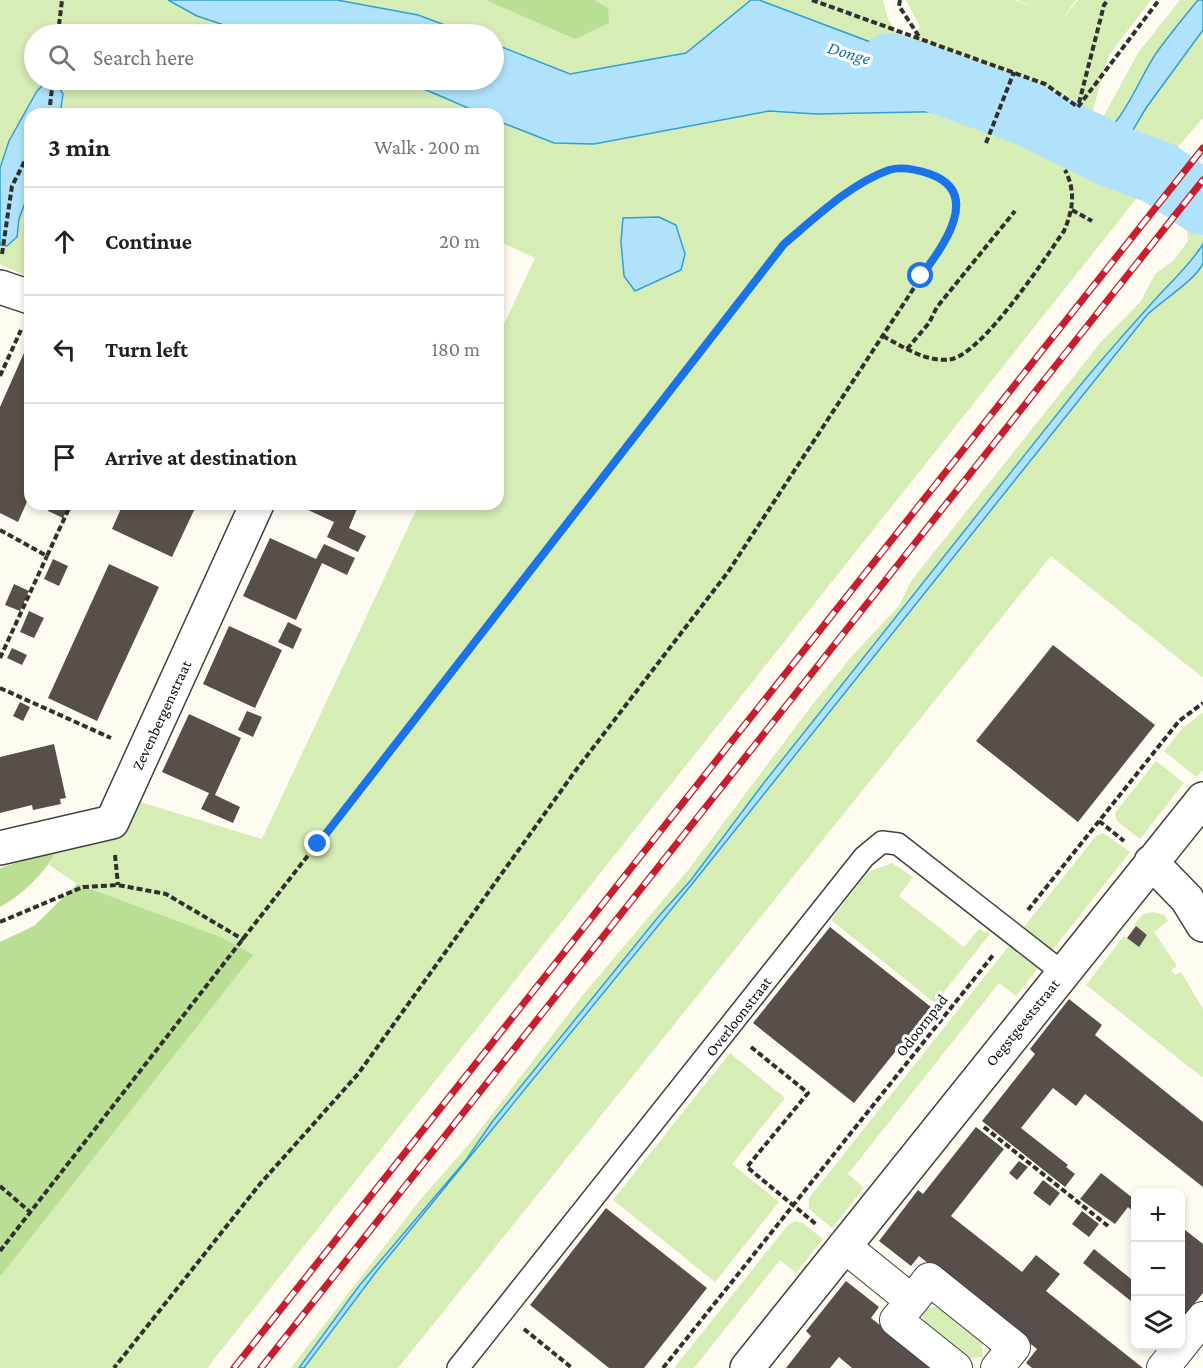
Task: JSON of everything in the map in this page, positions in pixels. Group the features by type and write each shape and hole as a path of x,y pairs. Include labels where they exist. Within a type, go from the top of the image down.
{"street":[{"path":"1,271 24,303"},
{"name":"Zevenbergenstraat","path":"0,848 112,822 254,510"},
{"name":"Oegstgeeststraat","path":"747,1368 1062,972 1203,799"},
{"path":"1151,862 1187,899 1203,925"},
{"path":"844,1246 912,1301"},
{"path":"956,1368 896,1320 929,1279 1014,1347 997,1368"},
{"path":"1162,1368 1203,1318"}],"lane":[{"name":"Overloonstraat","path":"458,1368 864,857 882,842 898,844 1062,972"}],"path":[{"path":"59,24 62,0"},
{"path":"812,0 1045,84 1078,107"},
{"path":"900,0 899,6 921,39"},
{"path":"1078,107 1104,5 1108,0"},
{"path":"1078,107 1158,0"},
{"path":"986,143 998,118 1014,72"},
{"path":"50,108 52,90"},
{"path":"1,271 12,186 24,163"},
{"path":"0,1251 784,244 861,184 891,169 912,169 934,176 952,190 957,215 946,239 728,572 576,770 358,1074 260,1184 114,1368"},
{"path":"883,336 907,349 930,357 952,359 975,346 1059,239 1072,210 1072,183 1065,170"},
{"path":"1072,210 1092,221"},
{"path":"907,349 929,323 941,302 1015,211"},
{"path":"0,376 24,318"},
{"path":"0,658 68,510"},
{"path":"0,530 47,556"},
{"path":"0,688 144,753"},
{"name":"Odoornpad","path":"663,1368 1179,721 1203,703"},
{"path":"0,922 83,887 118,885 166,894 243,940"},
{"path":"728,1028 808,1093 747,1167 794,1205"},
{"path":"956,1105 1108,1226"},
{"path":"0,1186 30,1212"},
{"path":"503,1312 572,1368"}],"green space":[{"path":"0,0 168,0 197,16 221,24 24,24 24,90 426,90 468,108 24,108 24,275 0,264"},
{"path":"337,0 485,0 575,39 608,8 595,0 751,0 686,53 570,74 504,48 504,24 442,24 418,15"},
{"path":"485,0 595,0 608,8 609,23 575,39"},
{"path":"759,0 883,0 888,19 898,34 900,52 920,27 906,0 1014,0 1038,9 1017,0 1076,0 1063,18 1078,0 1151,0 1109,55 1083,143 1102,119 1138,53 1180,0 1198,0 1156,53 1112,128 1097,141 1133,173 1152,179 207,1368 0,1368 0,1277 252,955 77,884 49,865 54,856 51,852 105,839 140,802 262,839 416,510 504,510 504,324 535,258 504,244 504,123 554,143 594,144 769,111 816,114 966,111 979,84"},
{"path":"1203,30 1203,118 1177,148 1152,142 1145,136 1138,145 1143,150 1141,159 1131,143 1140,116 1160,85"},
{"path":"1199,216 1203,243 1190,262 1114,344 763,784 691,880 659,916 492,1122 466,1160 359,1286 299,1368 291,1368 420,1200 470,1143 582,996 689,869 812,705 852,656 899,606 911,581 1101,342 1141,301 1155,274 1173,261 1188,241 1187,231"},
{"path":"1203,263 1203,678 1051,556 398,1368 304,1368 376,1272 692,884 1147,315"},
{"path":"1203,712 1203,770 1196,777 1164,751 1182,729"},
{"path":"1156,761 1184,783 1140,839 1117,821 1115,813"},
{"path":"1103,833 1130,852 1016,996 999,983 848,1174 864,1188 832,1228 809,1209 809,1198 1096,836"},
{"path":"51,852 54,856 37,878 0,907 0,868"},
{"path":"892,863 913,877 899,896 964,947 979,929 990,934 935,1003 831,920 868,872"},
{"path":"77,884 223,938 253,955 0,1277 0,942 34,926"},
{"path":"1153,912 1164,915 1168,921 1154,932 1177,966 1171,970 1175,975 1181,972 1203,1009 1203,1078 1086,985 1124,936 1139,947 1147,935 1134,925 1143,914"},
{"path":"730,1053 785,1098 732,1164 779,1202 715,1282 613,1200"},
{"path":"795,1221 803,1223 823,1239 796,1273 780,1260 694,1368 674,1368 788,1225"},
{"path":"940,1307 982,1340 983,1357 965,1359 924,1325 922,1313 926,1308"}],"water":[{"path":"168,0 337,0 418,15 442,24 221,24 197,16"},
{"path":"751,0 759,0 979,83 967,111 816,114 769,111 594,144 554,143 504,123 504,108 468,108 426,90 504,90 504,48 570,74 686,53"},
{"path":"1198,0 1203,0 1203,30 1146,108 1133,130 1131,143 1141,159 1164,165 1203,194 1203,210 1152,179 1133,173 1121,175 1083,155 1089,143 1100,138 1119,117 1157,52"},
{"path":"61,90 63,94 61,108 27,108 37,91"},
{"path":"24,114 24,205 19,219 17,237 7,246 0,245 0,168 9,141"},
{"path":"659,217 676,225 685,254 681,270 635,291 624,276 621,242 623,218"},
{"path":"1203,244 1203,263 1194,276 1147,315 692,884 376,1272 304,1368 299,1368 359,1286 466,1160 492,1122 659,916 691,880 763,784 1074,393 1185,268"}],"pier":[{"path":"1167,163 1203,190 1202,213 1152,182"}],"building":[{"path":"24,353 24,508 18,522 0,513 0,407"},
{"path":"48,510 67,510 63,518"},
{"path":"120,510 194,510 172,557 112,529"},
{"path":"308,510 356,510 349,528 366,536 358,552 327,537 334,522"},
{"path":"270,538 316,559 324,544 355,558 347,575 322,563 296,620 243,596"},
{"path":"53,559 68,566 59,586 44,579"},
{"path":"109,564 159,587 97,721 48,698"},
{"path":"14,584 29,591 20,611 5,605"},
{"path":"29,611 44,618 34,638 20,632"},
{"path":"288,622 302,629 293,649 278,642"},
{"path":"229,626 282,650 255,708 203,684"},
{"path":"1053,645 1155,725 1078,822 976,741"},
{"path":"12,648 27,655 22,665 7,658"},
{"path":"20,702 30,707 23,721 13,716"},
{"path":"247,711 262,717 253,737 238,730"},
{"path":"189,714 241,738 215,795 240,807 233,823 201,809 209,793 162,772"},
{"path":"54,744 66,798 60,799 61,804 33,810 32,805 0,813 0,757"},
{"path":"1136,926 1147,935 1139,947 1127,938"},
{"path":"830,927 931,1007 854,1103 753,1023"},
{"path":"1069,999 1102,1025 1095,1035 1203,1122 1203,1187 1085,1094 1076,1106 1053,1088 1021,1128 1068,1165 1066,1167 1075,1174 1065,1187 982,1121 1035,1054 1030,1049"},
{"path":"976,1127 1004,1149 951,1216 1022,1272 1036,1255 1060,1274 1046,1291 1143,1368 1032,1368 1026,1363 1037,1349 919,1256 911,1266 879,1241 918,1190 923,1194"},
{"path":"1019,1161 1028,1167 1017,1180 1009,1173"},
{"path":"1101,1173 1131,1197 1131,1210 1128,1207 1115,1224 1080,1199"},
{"path":"1043,1180 1060,1193 1050,1206 1033,1193"},
{"path":"606,1208 707,1288 644,1368 609,1368 530,1305"},
{"path":"1082,1211 1099,1224 1089,1237 1072,1224"},
{"path":"1185,1230 1203,1244 1203,1293 1185,1315"},
{"path":"1094,1249 1131,1279 1131,1301 1083,1263"},
{"path":"846,1281 879,1307 871,1318 935,1368 852,1368 839,1357 830,1368 786,1368 811,1336 806,1331"}],"waterway":[{"name":"Donge","path":"891,65 1023,112 1115,157 1159,173 1203,203"}],"railway":[{"path":"234,1368 1203,148"},
{"path":"261,1368 1203,180"}],"route":[{"path":"318,844 784,244 861,184 891,169 912,169 934,176 952,190 957,215 946,239 921,276"}]}
